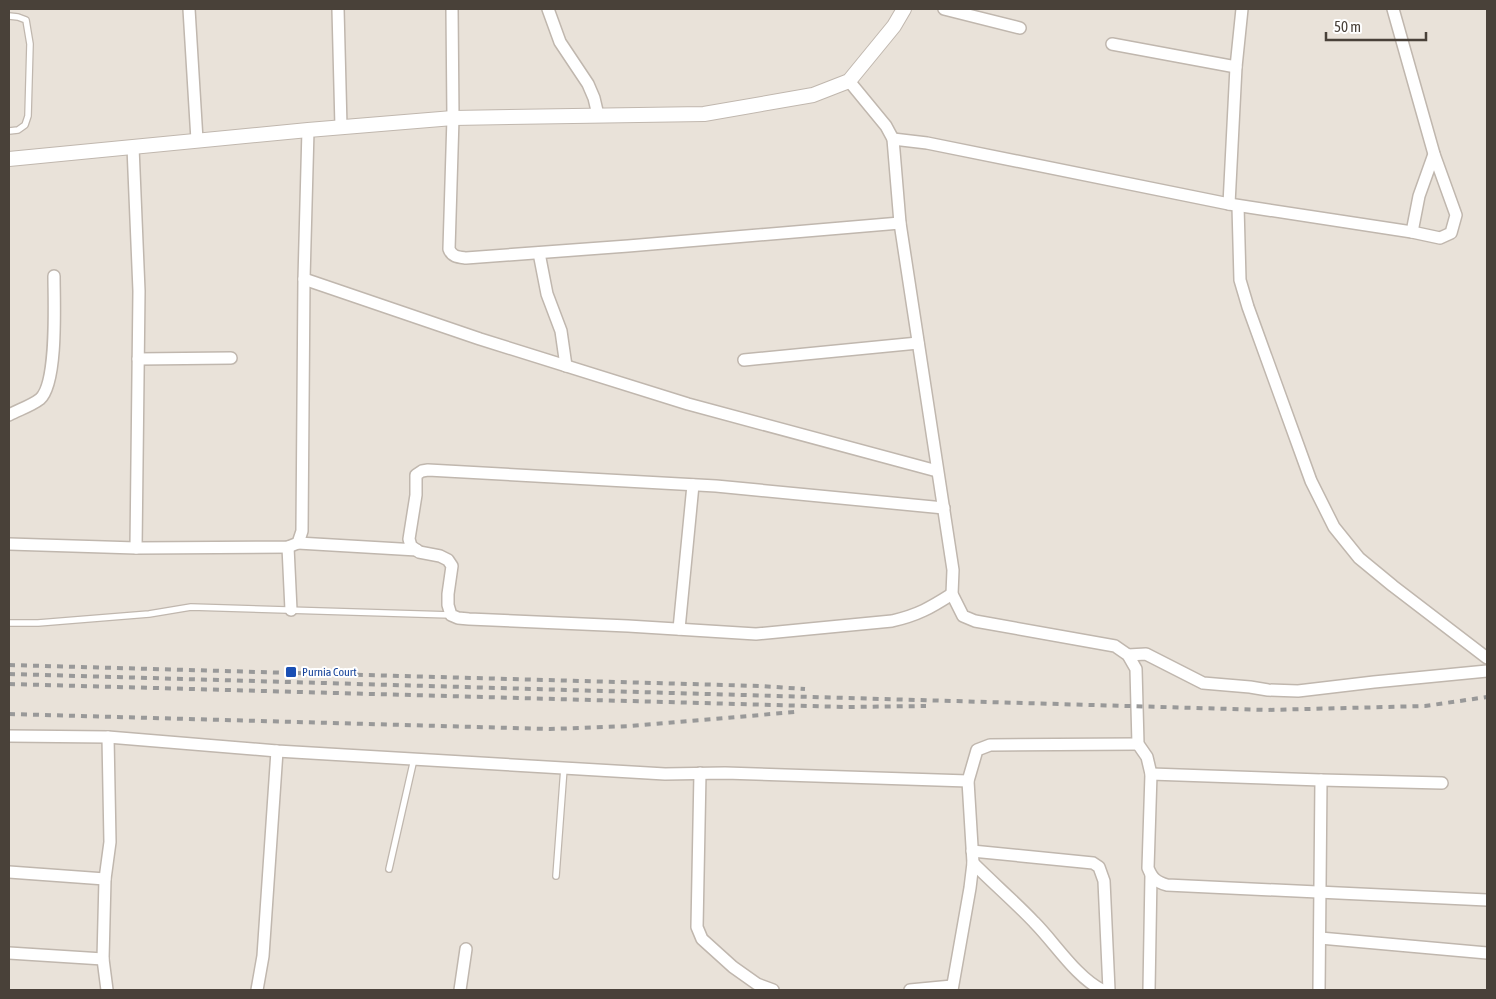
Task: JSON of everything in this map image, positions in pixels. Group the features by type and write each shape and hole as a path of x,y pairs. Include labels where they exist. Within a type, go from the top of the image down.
{"street":[{"path":"189,9 197,140"},
{"path":"338,9 341,127"},
{"path":"452,9 453,118 449,249 450,254 455,257 466,258 900,223"},
{"path":"548,9 560,42 588,84 598,115"},
{"path":"9,159 197,140 453,118 704,114 813,95 849,81 894,26 904,9"},
{"path":"944,9 1020,28"},
{"path":"1242,9 1236,67 1234,205 1240,280 1248,308 1310,481 1334,526 1359,558 1400,592 1487,658"},
{"path":"893,139 927,143 1234,205 1440,238 1452,233 1456,215 1434,154 1393,9"},
{"path":"1112,44 1236,67"},
{"path":"849,81 886,126 893,139 900,223 953,570 952,594 963,616 975,621 1115,646 1128,655 1136,669 1138,744 1148,757 1151,774 1148,868 1151,875 1157,882 1167,885 1487,900"},
{"path":"291,610 293,545 302,531 304,279 308,130"},
{"path":"133,147 139,292 136,548"},
{"path":"1412,232 1419,196 1434,154"},
{"path":"539,252 547,294 561,330 566,366"},
{"path":"9,416 40,399 50,380 54,338 54,276"},
{"path":"304,279 480,339 688,404 937,471"},
{"path":"744,360 918,343"},
{"path":"138,358 231,358"},
{"path":"944,508 693,485 422,471 416,475 416,495 409,538 411,546 419,552 440,556 448,560 452,566 448,605 450,615 458,618 756,634 892,621 915,616 952,594"},
{"path":"679,629 693,485"},
{"path":"9,544 136,548 293,545 416,550"},
{"path":"1128,655 1146,654 1203,683 1250,686 1268,690 1298,691 1487,671"},
{"path":"9,736 108,737 277,751 665,774 700,773 968,781"},
{"path":"107,990 103,958 105,879 110,842 108,737"},
{"path":"910,990 952,988 973,863 968,781 977,750 990,745 1138,744"},
{"path":"257,990 263,956 277,751"},
{"path":"700,773 697,927 702,939 733,967 757,984 773,990"},
{"path":"1151,774 1442,783"},
{"path":"1319,990 1321,780"},
{"path":"972,851 1093,863 1099,868 1104,881 1109,990"},
{"path":"973,863 1035,923 1075,967 1102,990"},
{"path":"9,872 105,879"},
{"path":"1149,990 1151,875"},
{"path":"1320,938 1487,953"},
{"path":"460,990 466,950"},
{"path":"9,953 103,958"},
{"path":"1075,967 1092,990"}],"lane":[{"path":"9,16 18,16 26,20 30,44 28,116 25,125 18,130 9,131"},
{"path":"9,623 38,623 149,614 191,606 450,615"},
{"path":"389,869 414,759"},
{"path":"556,876 564,768"}],"shaded area":[{"path":"9,9 1487,9 1487,990 9,990"}],"railway":[{"path":"9,665 760,686 805,689"},
{"path":"9,674 1267,710 1425,706 1487,697"},
{"path":"9,684 847,707 926,706"},
{"path":"9,714 550,729 631,726 795,712"}],"place":[{"name":"Purnia Court","path":"291,672"}]}
